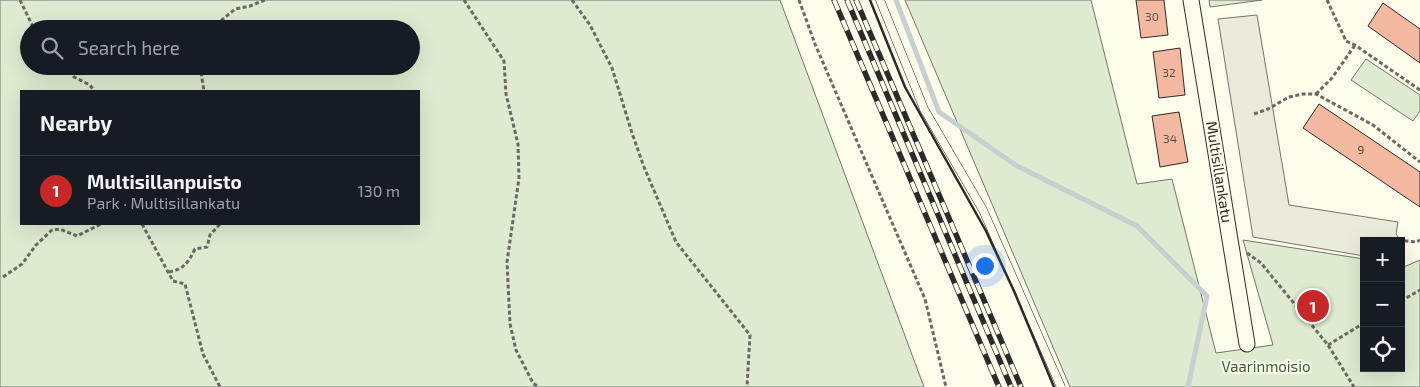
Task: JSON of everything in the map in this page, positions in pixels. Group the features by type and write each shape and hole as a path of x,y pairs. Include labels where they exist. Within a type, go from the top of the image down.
{"street":[{"name":"Multisillankatu","path":"1191,0 1246,344"}],"lane":[{"path":"880,0 924,108 983,210 1061,387"}],"path":[{"path":"20,0 30,20"},
{"path":"222,20 235,9 265,0"},
{"path":"464,0 504,61 506,94 518,144 519,178 507,262 510,324 516,350 533,383 538,387"},
{"path":"572,0 590,25 612,68 644,167 676,242 750,335 747,387"},
{"path":"799,0 815,44 925,299 946,387"},
{"path":"1327,0 1346,41 1355,45 1420,90"},
{"path":"1316,94 1332,78 1355,45"},
{"path":"72,75 90,85 93,90"},
{"path":"202,75 203,90"},
{"path":"1254,114 1268,109 1289,97 1316,94 1373,125 1420,162"},
{"path":"3,277 22,264 36,245 52,230 60,229 77,236 99,225"},
{"path":"143,225 173,281 186,284 203,354 220,387"},
{"path":"168,272 178,270 188,264 195,249 207,248 210,236 219,225"},
{"path":"1405,241 1416,242 1420,240"},
{"path":"1230,241 1261,262 1328,344 1354,387"},
{"path":"1405,299 1420,290"},
{"path":"1328,344 1360,325"}],"green space":[{"path":"0,0 780,0 924,387 0,387"},
{"name":"Vaarinmoisio","path":"905,0 1091,0 1137,184 1172,179 1216,353 1273,345 1243,240 1360,258 1360,372 1405,372 1405,266 1420,260 1420,387 1070,387"},
{"path":"1209,0 1262,0 1210,7"},
{"path":"1366,59 1420,95 1420,111 1413,121 1351,80"}],"shaded area":[{"path":"1257,15 1289,205 1398,222 1396,234 1398,237 1360,237 1360,255 1253,237 1218,19"}],"building":[{"path":"1136,0 1164,0 1168,35 1141,38"},
{"path":"1383,3 1420,29 1420,63 1368,26"},
{"path":"1180,48 1185,95 1159,98 1153,52"},
{"path":"1319,104 1420,172 1420,207 1303,128"},
{"path":"1179,112 1188,162 1160,167 1152,116"}],"waterway":[{"path":"896,0 939,112 1017,166 1137,226 1207,296 1188,387"}],"railway":[{"path":"834,0 999,387"},
{"path":"847,0 1011,387"},
{"path":"856,0 1021,387"}],"wall":[{"path":"870,0 905,87 986,231 1014,291 1054,387"}],"place":[{"name":"Multisillanpuisto","path":"1313,306"}]}
